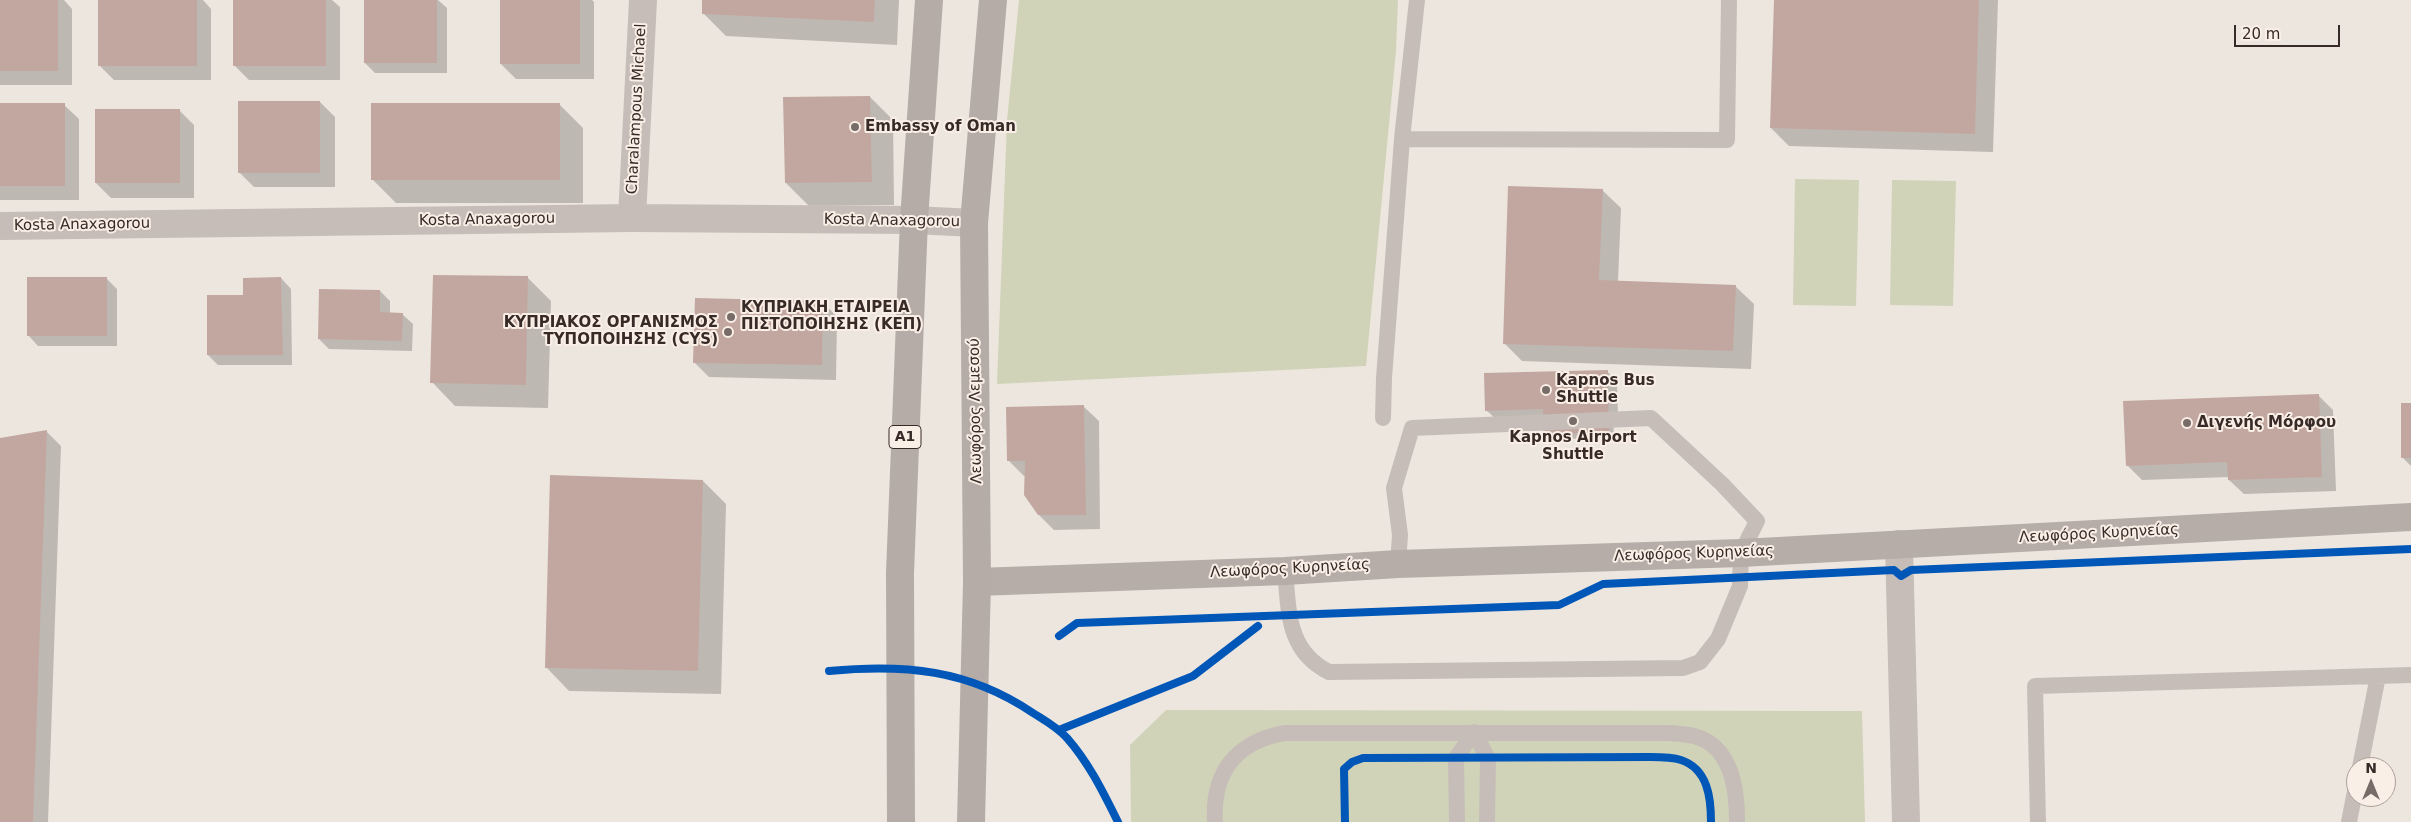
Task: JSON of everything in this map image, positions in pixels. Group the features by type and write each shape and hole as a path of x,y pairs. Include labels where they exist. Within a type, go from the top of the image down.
{"main road":[{"name":"A1","path":"901,822 900,573 914,220 929,0"},
{"name":"Λεωφόρος Λεμεσού","path":"971,822 978,582 974,223 993,0"},
{"name":"Λεωφόρος Κυρηνείας","path":"978,582 1741,552 2411,517"}],"street":[{"name":"Charalampous Michael","path":"632,218 642,0"},
{"name":"Kosta Anaxagorou","path":"0,226 632,218 914,220 974,223"},
{"path":"1899,544 1906,822"}],"lane":[{"path":"1383,418 1402,139 1417,0"},
{"path":"1402,139 1727,140 1729,0"},
{"path":"1285,571 1290,625 1305,655 1316,666 1329,672 1662,670 1683,668 1700,662 1709,653 1718,638 1740,586 1741,552 1757,521 1722,484 1651,418 1412,428 1394,488 1400,536 1398,564"},
{"path":"2038,822 2035,686 2411,675"},
{"path":"2362,757 2378,676"},
{"path":"1215,822 1215,791 1223,773 1247,746 1265,737 1284,733 1474,732 1670,733 1694,736 1711,744 1728,763 1733,782 1737,822"},
{"path":"1456,822 1456,758 1474,732"},
{"path":"1474,732 1488,759 1487,822"},
{"path":"2349,822 2352,807"}],"green space":[{"path":"1019,0 1398,0 1396,51 1366,366 997,384 1007,120"},
{"path":"1795,179 1859,180 1856,306 1793,305"},
{"path":"1892,180 1956,181 1953,306 1890,305"},
{"path":"1166,710 1862,711 1865,822 1131,822 1130,745"}],"building":[{"path":"0,0 58,0 58,71 0,71"},
{"path":"98,0 197,0 197,66 98,66"},
{"path":"233,0 326,0 326,66 233,66"},
{"path":"364,0 437,0 437,63 364,63"},
{"path":"500,0 580,0 580,64 500,64"},
{"path":"702,0 875,0 874,22 702,14"},
{"path":"1774,0 1979,0 1975,134 1770,128"},
{"path":"870,96 872,182 785,183 783,97"},
{"path":"238,101 320,101 320,173 238,173"},
{"path":"0,103 65,103 65,186 0,186"},
{"path":"371,103 560,103 560,180 371,180"},
{"path":"95,109 180,109 180,183 95,183"},
{"path":"1508,186 1603,189 1599,280 1736,285 1733,351 1503,344"},
{"path":"433,275 528,276 526,385 430,383"},
{"path":"27,277 107,277 107,336 27,336"},
{"path":"281,277 283,355 207,355 207,295 243,295 243,278"},
{"path":"319,289 380,290 380,312 403,313 402,341 318,339"},
{"path":"695,298 823,301 822,365 693,363"},
{"name":"Kapnos Bus Shuttle","path":"1608,370 1609,433 1543,434 1543,409 1485,411 1484,373"},
{"path":"2319,394 2322,477 2228,480 2227,462 2126,466 2123,401"},
{"path":"2401,403 2411,403 2411,458 2401,458"},
{"path":"1084,405 1086,515 1038,515 1024,495 1025,461 1007,461 1006,407"},
{"path":"47,430 33,822 0,822 0,438"},
{"path":"550,475 703,480 698,671 545,668"}],"cycle path":[{"path":"1059,636 1077,623 1559,605 1603,584 1894,570 1901,576 1911,570 2411,549"},
{"path":"1059,730 1193,676 1258,626"},
{"path":"829,671 883,668 935,673 984,687 1009,698 1059,730 1067,738 1089,768 1118,822"},
{"path":"1345,822 1344,769 1352,762 1363,758 1650,757 1666,757 1681,760 1697,770 1709,794 1711,822"}],"place":[{"name":"Embassy of Oman","path":"855,127"},
{"name":"ΚΥΠΡΙΑΚΗ ΕΤΑΙΡΕΙΑ ΠΙΣΤΟΠΟΙΗΣΗΣ (ΚΕΠ)","path":"731,317"},
{"name":"ΚΥΠΡΙΑΚΟΣ ΟΡΓΑΝΙΣΜΟΣ ΤΥΠΟΠΟΙΗΣΗΣ (CYS)","path":"728,332"},
{"name":"Kapnos Bus Shuttle","path":"1546,390"},
{"name":"Kapnos Airport Shuttle","path":"1573,421"},
{"name":"Διγενής Μόρφου","path":"2187,423"}]}
